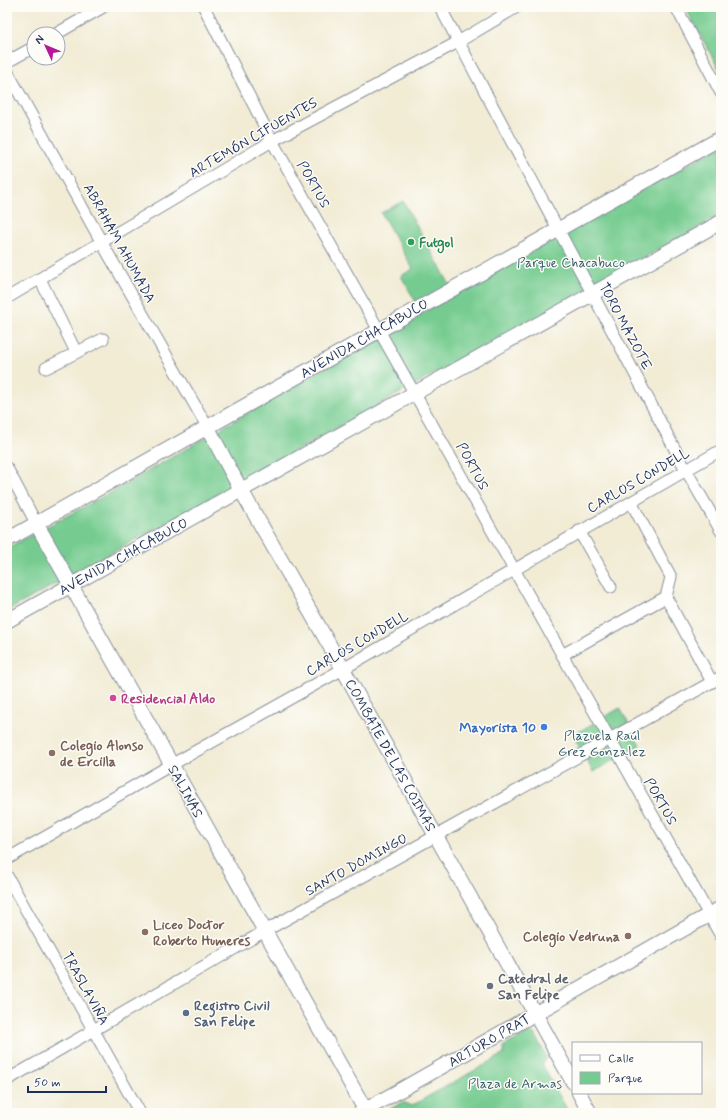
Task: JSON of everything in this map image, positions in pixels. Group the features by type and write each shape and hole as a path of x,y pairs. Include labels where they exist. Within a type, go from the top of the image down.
{"main road":[{"name":"AVENIDA CHACABUCO","path":"7,540 208,428 379,329 721,138"},
{"name":"AVENIDA CHACABUCO","path":"7,621 721,222"},
{"name":"COMBATE DE LAS COIMAS","path":"208,428 241,490 343,669 572,1080"},
{"name":"SALINAS","path":"36,523 265,931 364,1112"},
{"name":"ARTURO PRAT","path":"364,1112 721,908"},
{"path":"580,1094 590,1113"}],"street":[{"path":"66,28 103,7"},
{"name":"PORTUS","path":"204,7 272,141 721,936"},
{"name":"TORO MAZOTE","path":"440,7 686,470 721,531"},
{"name":"ARTEMÓN CIFUENTES","path":"7,298 272,141 458,42 517,7"},
{"path":"676,7 721,93"},
{"path":"7,62 26,51"},
{"name":"ABRAHAM AHUMADA","path":"7,71 102,243 208,428"},
{"path":"40,279 76,352"},
{"path":"46,368 103,339"},
{"name":"CARLOS CONDELL","path":"7,859 343,669 721,450"},
{"name":"SALINAS","path":"7,468 36,523"},
{"path":"562,655 666,597 672,577 630,502"},
{"path":"579,531 611,587"},
{"path":"666,597 716,680"},
{"name":"SANTO DOMINGO","path":"7,1080 265,931 716,680"},
{"name":"TRASLAVIÑA","path":"7,876 140,1113"}],"green space":[{"path":"685,7 721,7 721,73"},
{"name":"Parque Chacabuco","path":"721,146 721,215 7,611 7,548 117,489 337,361"},
{"name":"Futgol","path":"403,201 450,285 417,304 401,276 413,269 381,213"},
{"name":"Plazuela Raúl Grez Gonzalez","path":"620,708 640,745 593,772 573,735"},
{"name":"Plaza de Armas","path":"531,1032 535,1035 547,1058 542,1064 569,1113 383,1113 403,1102 411,1106 504,1054 504,1046"}],"place":[{"name":"Futgol","path":"411,242"},
{"name":"Residencial Aldo","path":"113,698"},
{"name":"Mayorista 10","path":"544,727"},
{"name":"Colegio Alonso de Ercilla","path":"52,753"},
{"name":"Liceo Doctor Roberto Humeres","path":"145,932"},
{"name":"Colegio Vedruna","path":"628,936"},
{"name":"Catedral de San Felipe","path":"490,986"},
{"name":"Registro Civil San Felipe","path":"186,1013"}]}
